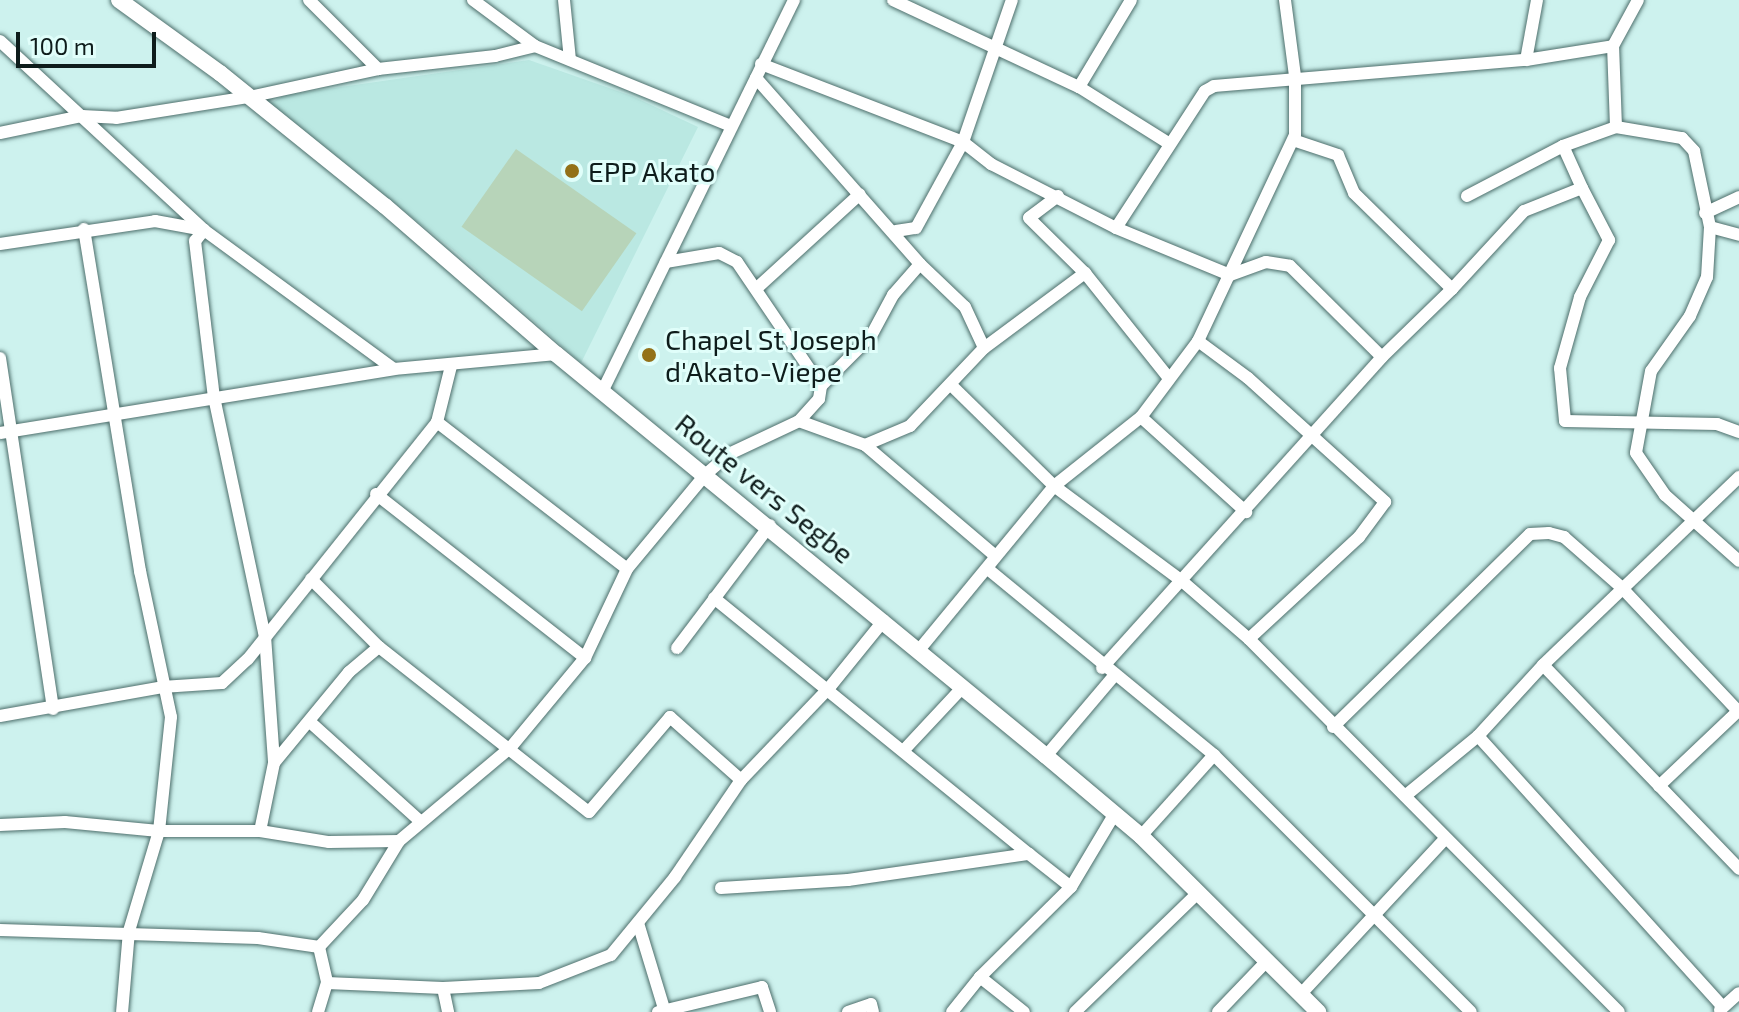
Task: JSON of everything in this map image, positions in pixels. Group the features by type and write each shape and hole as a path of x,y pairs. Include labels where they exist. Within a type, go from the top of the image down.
{"main road":[{"name":"Route vers Segbe","path":"119,0 249,97 556,354 604,388 705,475 770,525 1141,836 1318,1012"}],"street":[{"path":"309,0 378,69"},
{"path":"473,0 535,46 729,125"},
{"path":"564,0 570,60"},
{"path":"604,388 729,125 794,0"},
{"path":"893,0 1079,87 1170,144"},
{"path":"896,231 916,228 963,142 1012,0"},
{"path":"1079,87 1131,0"},
{"path":"919,650 989,570 993,554 1054,486 1141,417 1198,341 1293,140 1295,76 1285,0"},
{"path":"1526,60 1537,0"},
{"path":"1616,127 1613,46 1638,0"},
{"path":"0,41 204,230 394,369"},
{"path":"0,133 82,116 116,118 249,97 378,69 535,46"},
{"path":"1116,228 1205,91 1214,86 1295,76 1526,60 1613,46"},
{"path":"761,64 963,142 991,164 1116,228 1230,275 1266,262 1290,266 1382,357"},
{"path":"756,78 896,231 920,264 965,307 984,348"},
{"path":"1467,196 1563,146 1616,127 1682,138 1694,151 1710,227 1707,277 1690,316 1651,371 1636,453 1665,495 1694,517 1739,561"},
{"path":"1293,140 1338,155 1354,193 1452,289"},
{"path":"1563,146 1609,240 1580,297 1560,368 1565,421 1717,424 1739,432"},
{"path":"1102,668 1246,512 1382,357 1452,289 1524,211 1582,188"},
{"path":"757,288 860,194"},
{"path":"1058,196 1029,218 1085,273 1168,377"},
{"path":"1705,213 1739,197"},
{"path":"0,244 84,229 155,221 204,230"},
{"path":"1710,227 1739,235"},
{"path":"84,229 162,687 171,717 159,831 129,931 122,1012"},
{"path":"204,230 195,241 214,397 265,636 274,763 260,831"},
{"path":"666,262 728,254 757,288 821,386"},
{"path":"319,947 363,900 399,841 419,820 511,747 585,658 627,569 705,475 729,454 799,421 819,399 821,386 871,336 893,295 920,264"},
{"path":"865,445 910,426 984,348 1085,273"},
{"path":"1198,341 1248,378 1310,440 1385,502 1359,537 1249,639"},
{"path":"5,433 394,369 451,366 527,353 556,354"},
{"path":"0,358 5,433 53,709"},
{"path":"0,716 53,709 162,687 222,683 265,636 376,494 437,422 451,366"},
{"path":"951,385 1054,486 1182,581 1249,639 1333,727 1405,796 1444,840 1619,1012"},
{"path":"1141,417 1246,512"},
{"path":"799,421 865,445 993,554"},
{"path":"437,422 627,569"},
{"path":"1405,796 1478,736 1543,665 1739,477"},
{"path":"376,494 585,658"},
{"path":"677,648 770,525"},
{"path":"1333,727 1530,534 1564,537 1622,588 1739,711 1659,786"},
{"path":"989,570 1102,668 1214,755 1471,1012"},
{"path":"311,579 379,647 511,747 589,812 670,717 741,780"},
{"path":"714,598 829,688 1071,887"},
{"path":"327,983 443,988 539,983 611,955 638,923 741,780 829,688 884,620"},
{"path":"274,763 349,672 379,647"},
{"path":"1543,665 1739,869"},
{"path":"1046,756 1113,677"},
{"path":"904,750 962,688"},
{"path":"310,722 419,820"},
{"path":"1478,736 1720,1009 1739,993"},
{"path":"1141,836 1214,755"},
{"path":"952,1012 980,977 1071,887 1114,815"},
{"path":"0,825 77,823 159,831 260,831 329,842 399,841"},
{"path":"1300,995 1444,840"},
{"path":"721,888 848,880 1029,854"},
{"path":"1075,1012 1198,893"},
{"path":"638,923 663,1011 762,987 770,1012"},
{"path":"0,930 77,935 129,931 319,947"},
{"path":"318,1012 327,983 319,947"},
{"path":"1218,1012 1266,962"},
{"path":"980,977 1024,1012"},
{"path":"443,988 448,1012"},
{"path":"848,1012 871,1004 873,1012"}],"shaded area":[{"path":"529,60 632,96 698,127 581,363 456,252 269,104 285,95"},
{"path":"516,149 636,233 582,311 462,227"}],"place":[{"name":"EPP Akato","path":"572,171"},
{"name":"Chapel St Joseph d'Akato-Viepe","path":"649,355"}]}
